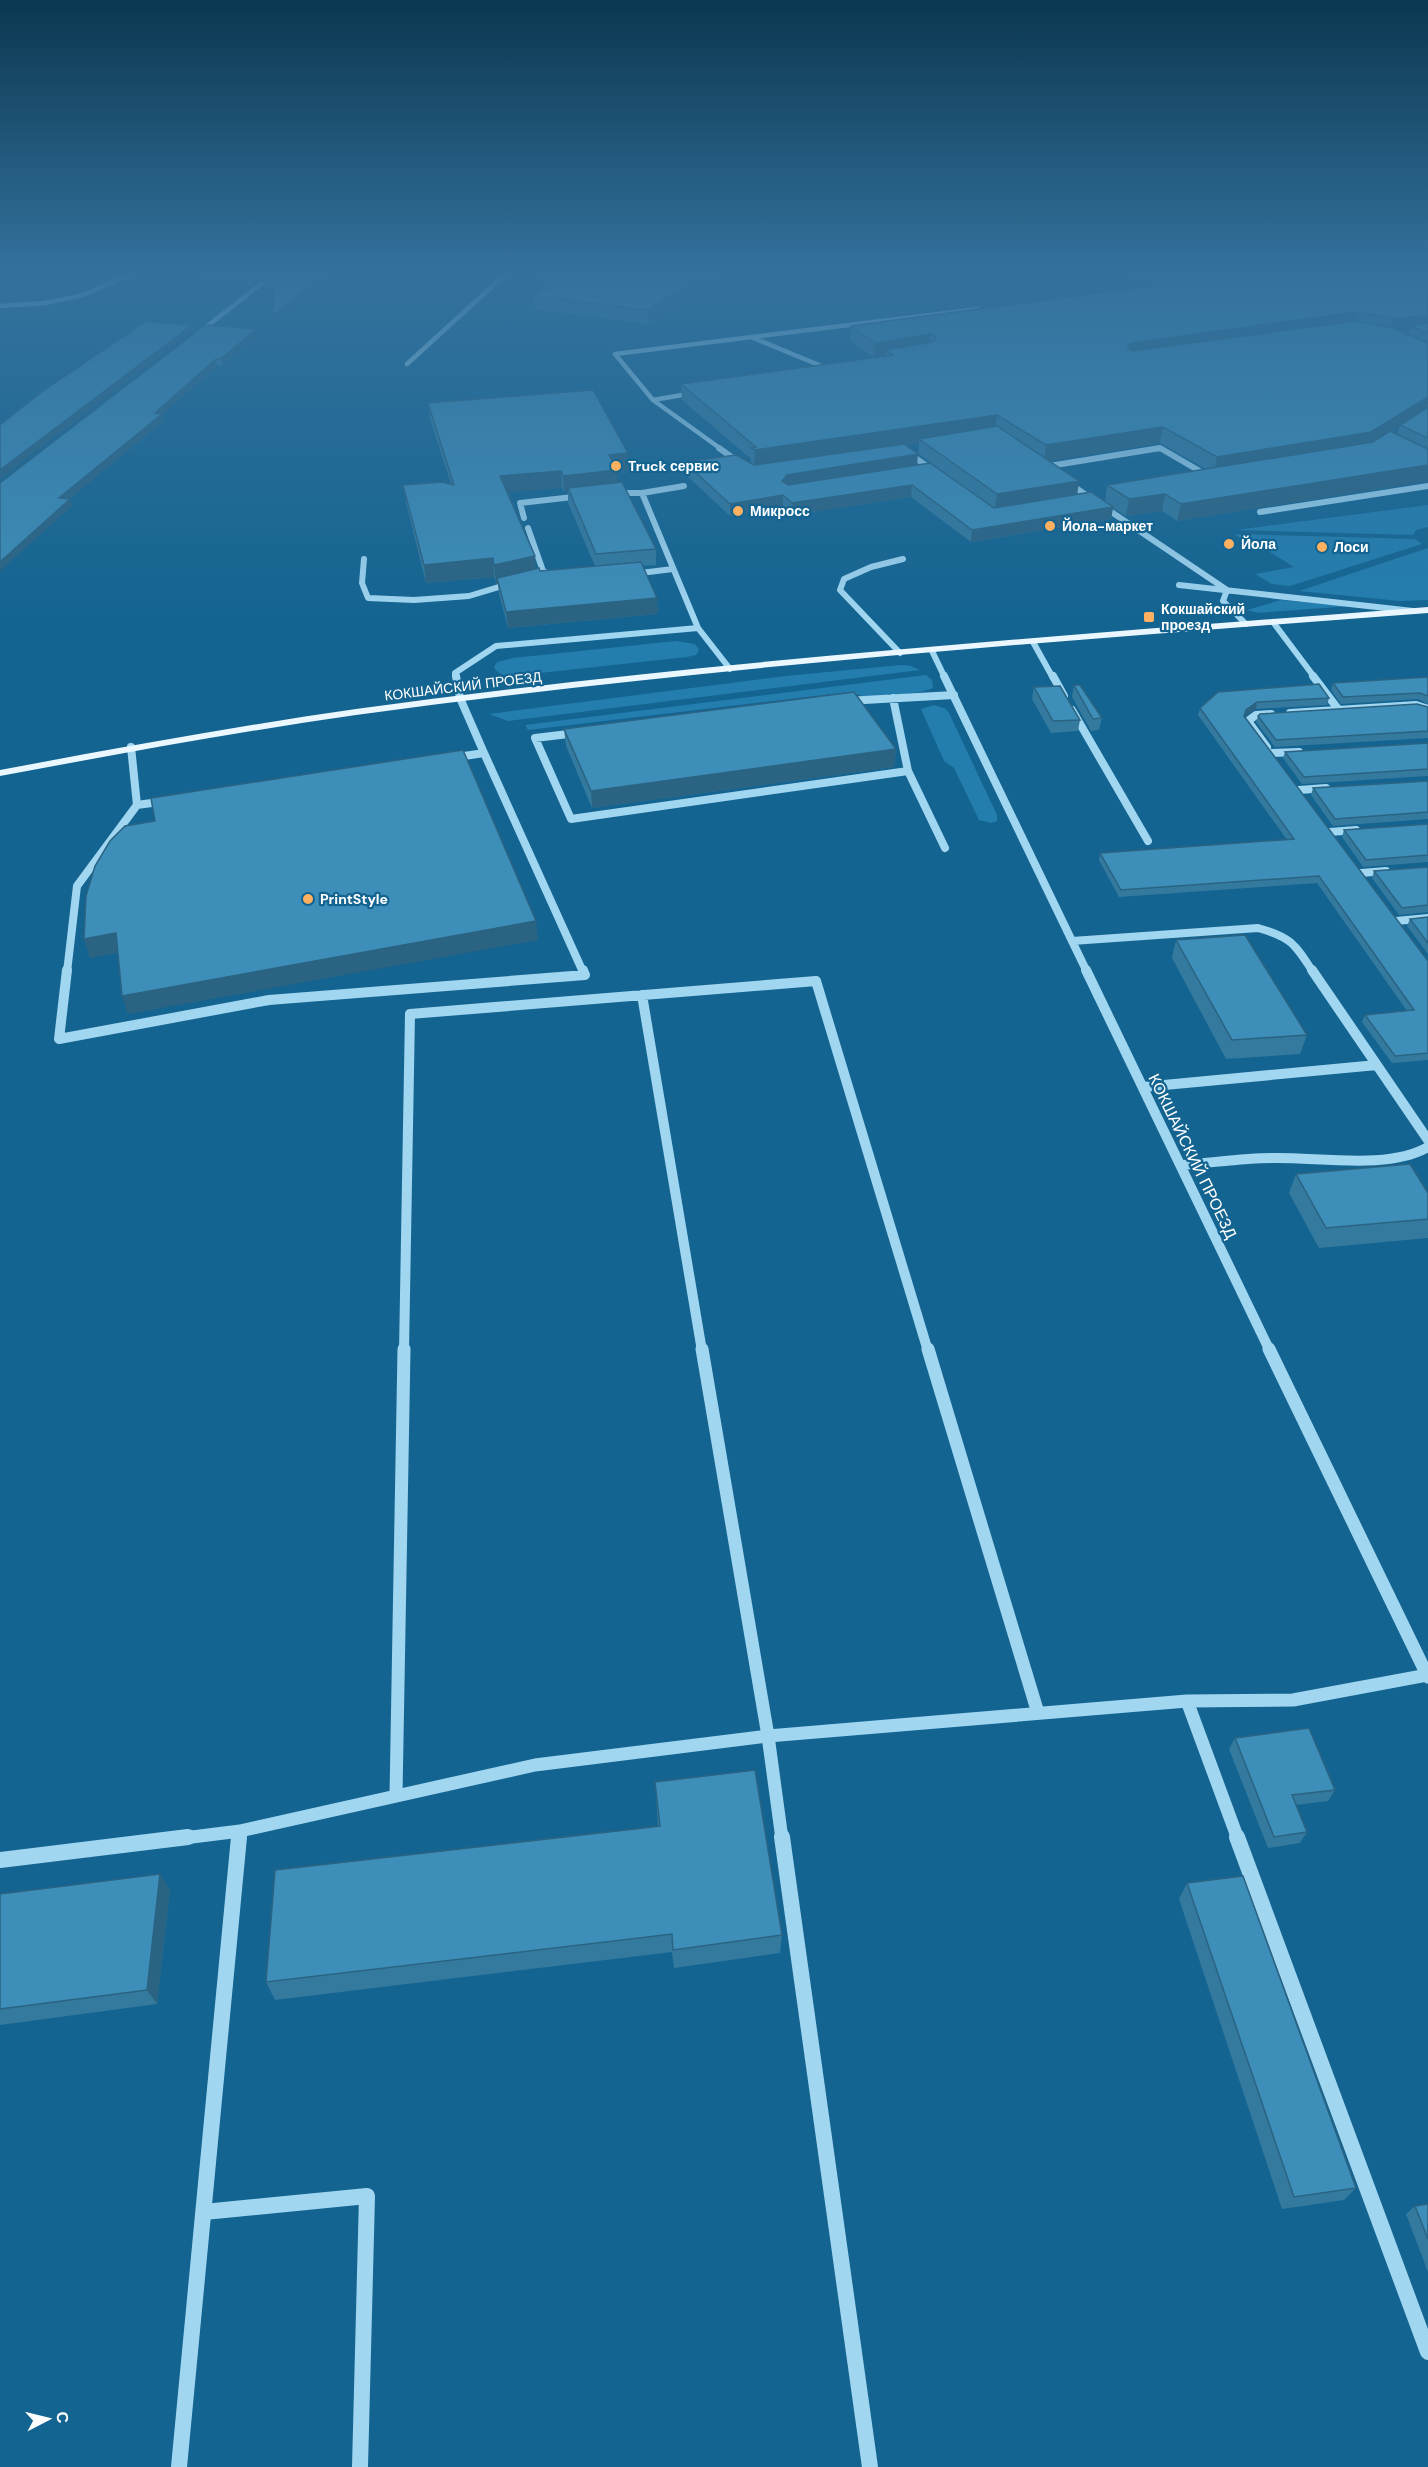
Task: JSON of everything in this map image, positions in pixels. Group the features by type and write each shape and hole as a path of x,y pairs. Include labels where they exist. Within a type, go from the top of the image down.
{"main road":[{"name":"КОКШАЙСКИЙ ПРОЕЗД","path":"0,773 131,747 460,698 730,669 1428,610"}],"street":[{"path":"642,386 653,400 744,466"},
{"path":"653,400 698,393"},
{"path":"916,448 904,450 940,476"},
{"path":"1043,467 1160,448 1213,478 1202,480"},
{"path":"1034,461 1053,473"},
{"path":"920,471 932,470"},
{"path":"1063,480 1227,590"},
{"path":"609,493 642,493 684,486"},
{"path":"1260,512 1428,486"},
{"path":"642,493 698,628 730,669"},
{"path":"524,518 520,503 586,496"},
{"path":"1081,500 1102,497"},
{"path":"528,528 543,571 553,576"},
{"path":"364,559 362,583 368,598 414,600 470,597 517,582"},
{"path":"900,654 840,590 844,579 871,567 903,559"},
{"path":"629,574 673,569"},
{"path":"535,579 564,576"},
{"path":"1179,585 1416,611"},
{"path":"1227,590 1223,601 1246,624"},
{"path":"1274,622 1338,709"},
{"path":"131,747 137,805 77,886 59,1039 269,1000 585,975 460,698 454,674 496,646 698,628"},
{"path":"1033,642 1148,840"},
{"name":"КОКШАЙСКИЙ ПРОЕЗД","path":"932,651 1427,1676"},
{"path":"839,702 954,695"},
{"path":"893,698 908,771 945,849"},
{"path":"1279,762 1248,721 1256,716 1416,705 1428,709"},
{"path":"582,732 535,738 571,819 908,771"},
{"path":"1272,753 1305,751"},
{"path":"438,760 484,753"},
{"path":"1292,781 1305,798"},
{"path":"1299,790 1334,788"},
{"path":"137,805 172,800"},
{"path":"1324,823 1336,840"},
{"path":"1330,832 1363,830"},
{"path":"1355,865 1368,883"},
{"path":"1361,873 1394,871"},
{"path":"1389,911 1403,929"},
{"path":"1396,921 1428,918"},
{"path":"1072,941 1258,928 1277,933 1294,943 1428,1140"},
{"path":"396,1796 410,1014 816,981 1038,1713"},
{"path":"642,995 768,1736 870,2467"},
{"path":"1143,1087 1377,1065"},
{"path":"1181,1165 1270,1157 1343,1160 1391,1158 1423,1152 1428,1147"},
{"path":"0,1860 240,1831 535,1765 768,1736 1187,1701 1293,1700 1427,1676"},
{"path":"1187,1701 1428,2352"},
{"path":"179,2467 240,1831"},
{"path":"204,2212 367,2196 360,2467"}],"shaded area":[{"path":"1428,505 1428,527 1416,530 1413,535 1236,530"},
{"path":"1234,534 1415,539 1422,544 1290,586 1272,584 1255,574 1294,567 1262,547 1256,548"},
{"path":"1428,548 1428,600 1400,601 1299,591"},
{"path":"1281,600 1350,606 1258,613 1247,610"},
{"path":"676,641 695,644 699,650 696,655 687,657 512,676 499,673 494,667 497,662 513,658"},
{"path":"901,665 920,670 508,721 489,714 786,676"},
{"path":"926,675 932,680 933,688 921,692 870,698 849,692 528,730 525,725"},
{"path":"934,705 946,709 949,713 997,815 997,821 991,823 979,820 954,768 944,761 921,709"}],"building":[{"path":"50,386 111,386 0,470 0,425"},
{"path":"126,386 185,386 155,413 162,414 59,498 70,499 0,562 0,483"},
{"path":"684,386 1428,386 1428,397 1371,432 1217,457 1163,427 1046,445 997,415 755,450 751,448 756,447"},
{"path":"593,390 628,453 609,455 617,470 563,476 561,471 500,476 535,556 494,565 493,558 424,565 403,485 442,482 454,485 428,403"},
{"path":"1428,407 1428,438 1400,425"},
{"path":"997,426 1079,481 997,494 919,439"},
{"path":"1390,431 1428,449 1428,465 1181,504 1165,494 1129,499 1107,485 1373,442"},
{"path":"904,444 918,454 787,475 782,481 788,485 930,463 994,508 1091,492 1113,507 972,530 912,485 792,503 783,495 730,504 684,462 736,455 754,465"},
{"path":"622,482 656,549 596,554 568,488"},
{"path":"641,562 657,598 506,612 497,578 539,568 540,571"},
{"path":"1428,677 1428,696 1420,693 1343,697 1333,683"},
{"path":"1319,684 1329,698 1257,702 1246,710 1244,716 1428,961 1428,1053 1395,1056 1365,1015 1414,1010 1319,876 1121,890 1100,853 1294,839 1200,708 1218,692"},
{"path":"1074,685 1080,685 1102,718 1093,719"},
{"path":"1060,686 1080,720 1053,721 1034,687"},
{"path":"854,692 896,749 591,791 564,729"},
{"path":"1417,704 1428,707 1428,731 1276,740 1258,716 1260,714"},
{"path":"1428,743 1428,769 1304,777 1285,752"},
{"name":"PrintStyle","path":"463,750 536,921 122,996 116,933 84,939 86,896 95,866 110,841 125,826 155,821 151,798"},
{"path":"1428,781 1428,812 1335,819 1313,788"},
{"path":"1428,824 1428,855 1366,860 1344,830"},
{"path":"1428,867 1428,905 1402,908 1374,871"},
{"path":"1428,917 1428,943 1410,919"},
{"path":"1245,935 1307,1035 1232,1040 1176,940"},
{"path":"1410,1164 1428,1193 1428,1219 1326,1228 1296,1174"},
{"path":"1309,1728 1335,1790 1292,1795 1307,1832 1274,1837 1235,1738"},
{"path":"755,1770 782,1935 673,1950 672,1934 266,1982 275,1870 660,1826 655,1782"},
{"path":"160,1874 147,1990 0,2009 0,1894"},
{"path":"1243,1876 1356,2188 1294,2197 1187,1883"},
{"path":"1428,2204 1428,2239 1415,2206"}],"place":[{"name":"Truck сервис","path":"616,466"},
{"name":"Микросс","path":"738,511"},
{"name":"Йола-маркет","path":"1050,526"},
{"name":"Йола","path":"1229,544"},
{"name":"Лоси","path":"1322,547"},
{"name":"Кокшайский проезд","path":"1149,617"},
{"name":"PrintStyle","path":"308,899"}]}
